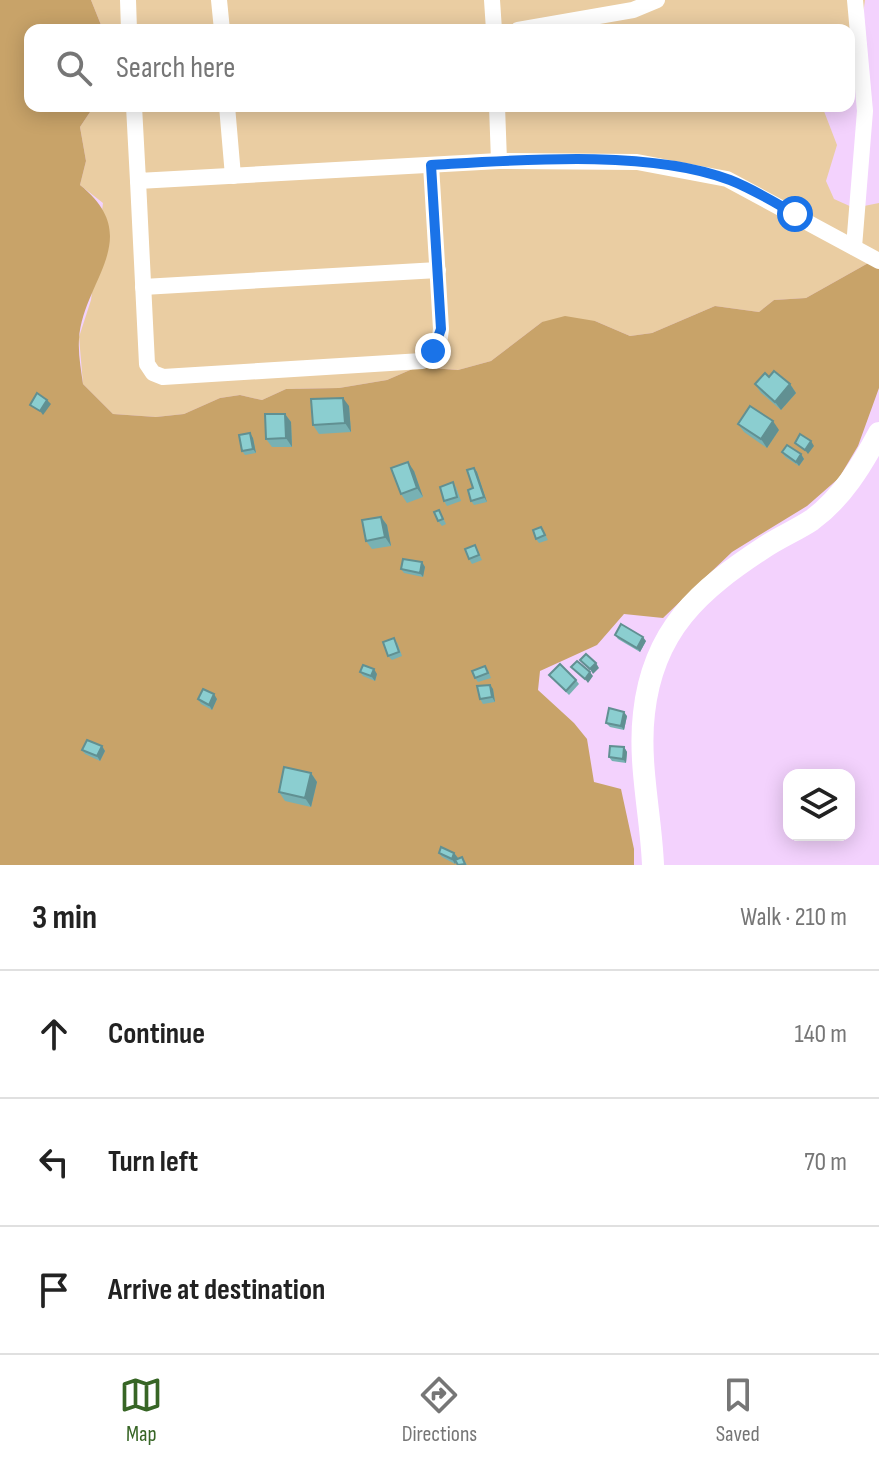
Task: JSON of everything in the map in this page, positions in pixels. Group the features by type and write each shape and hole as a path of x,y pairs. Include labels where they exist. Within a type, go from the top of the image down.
{"street":[{"path":"128,0 129,24"},
{"path":"219,0 221,24"},
{"path":"492,0 494,24"},
{"path":"588,0 589,18"},
{"path":"554,24 633,10 657,0"},
{"path":"854,247 865,111 855,0"},
{"path":"134,112 147,364 153,373 163,377 422,361 439,344 441,329 431,165"},
{"path":"228,112 233,176"},
{"path":"497,112 499,161"},
{"path":"138,181 499,161 637,162 727,179 879,261"},
{"path":"143,287 438,270"},
{"path":"653,865 644,768 643,715 649,678 665,638 698,597 764,548 813,519 839,495 879,433"}],"shaded area":[{"path":"0,0 91,0 101,24 24,24 24,112 90,112 80,127 86,161 80,185 99,204 108,223 110,241 106,260 83,318 79,350 83,384 113,414 156,417 184,414 220,398 240,395 262,400 286,389 339,388 387,380 417,367 458,370 491,361 542,322 565,316 595,321 630,336 652,333 715,306 759,312 774,300 806,298 879,257 879,388 858,446 839,478 807,506 732,552 663,618 624,614 597,645 540,671 538,690 587,739 594,782 621,789 634,849 634,865 0,865"},
{"path":"91,0 865,0 863,15 855,24 101,24"},
{"path":"90,112 824,112 837,145 826,181 834,199 854,208 879,203 879,257 806,298 774,300 759,312 715,306 652,333 630,336 595,321 542,322 491,361 458,370 417,367 387,380 339,388 286,389 262,400 240,395 220,398 184,414 156,417 113,414 83,384 79,337 91,300 103,203 80,185 86,161 80,127"}],"building":[{"path":"774,371 790,384 775,402 755,384 765,373 769,377"},
{"path":"37,393 47,400 40,411 30,405"},
{"path":"343,398 345,423 313,425 311,399"},
{"path":"750,406 773,421 761,439 738,424"},
{"path":"265,414 285,414 286,438 266,439"},
{"path":"250,433 253,449 242,451 239,435"},
{"path":"800,434 811,441 805,450 795,443"},
{"path":"787,445 801,454 796,462 782,452"},
{"path":"408,462 417,488 401,494 391,468"},
{"path":"474,468 484,497 471,501 468,490 473,488 467,470"},
{"path":"453,482 457,497 444,501 440,487"},
{"path":"439,510 443,519 438,521 434,512"},
{"path":"381,517 385,537 366,541 362,520"},
{"path":"541,527 545,535 536,539 533,530"},
{"path":"475,545 479,555 469,559 465,549"},
{"path":"403,559 422,562 420,573 401,569"},
{"path":"621,624 643,637 637,648 615,635"},
{"path":"394,638 399,652 388,656 383,642"},
{"path":"586,654 596,663 590,669 580,660"},
{"path":"577,661 590,672 585,679 571,667"},
{"path":"560,664 576,680 566,691 549,675"},
{"path":"363,665 374,669 371,676 360,672"},
{"path":"485,666 488,673 475,678 472,671"},
{"path":"490,685 492,697 480,699 477,686"},
{"path":"203,689 214,694 209,705 198,699"},
{"path":"609,708 624,712 621,726 606,723"},
{"path":"87,740 102,746 97,756 82,750"},
{"path":"610,746 624,747 623,759 609,757"},
{"path":"284,767 311,773 305,798 279,792"},
{"path":"441,847 454,853 452,859 439,853"},
{"path":"462,857 465,864 458,865 455,860"}],"route":[{"path":"433,351 439,344 441,329 431,165 499,161 637,162 727,179 795,214"}]}
